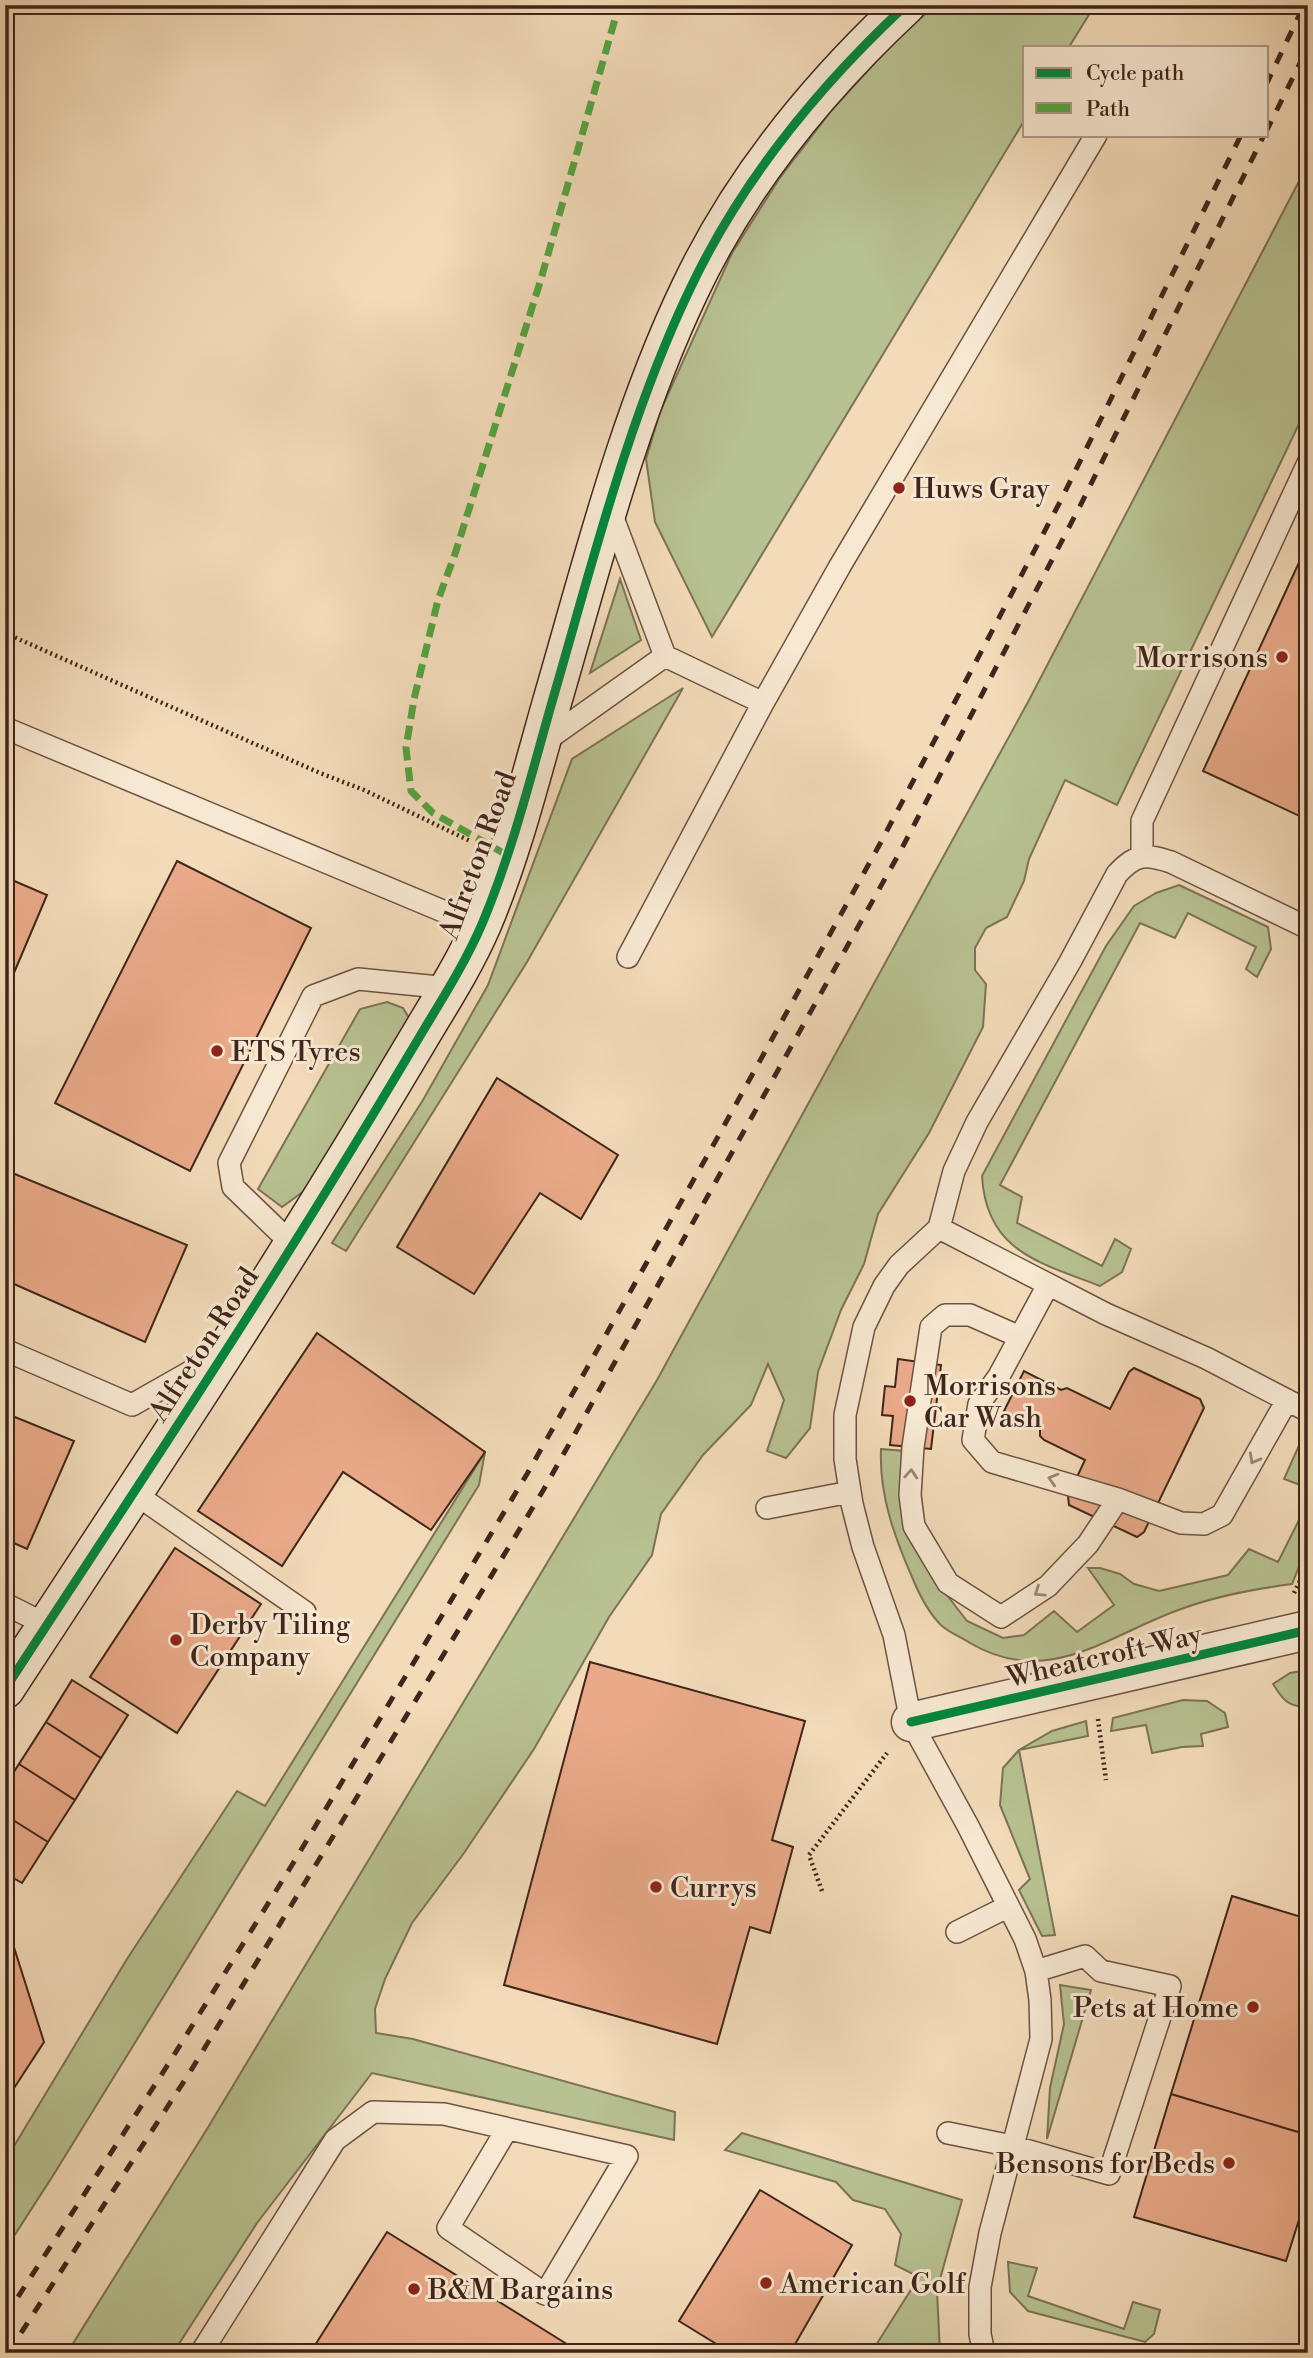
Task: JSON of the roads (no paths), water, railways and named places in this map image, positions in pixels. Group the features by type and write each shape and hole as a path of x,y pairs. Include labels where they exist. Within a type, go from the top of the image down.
{"street":[{"name":"Alfreton Road","path":"5,1689 227,1351 449,988 481,927 506,857 609,509 648,390 691,286 729,217 818,92 906,5"},
{"name":"Wheatcroft Way","path":"911,1723 1089,1682 1304,1612"}],"lane":[{"path":"628,957 763,703 840,566 1095,136"},
{"path":"1142,856 1142,821 1308,463"},
{"path":"609,509 665,656 763,703"},
{"path":"540,746 665,656"},
{"path":"5,728 481,927"},
{"path":"984,2353 980,2334 980,2287 990,2233 1041,2039 1037,1971 1025,1939 1007,1908 968,1825 911,1723 894,1635 863,1547 845,1459 845,1415 863,1327 884,1286 899,1265 939,1228 954,1171 977,1122 1070,962 1117,874 1128,862 1142,856 1171,862 1308,929"},
{"path":"293,1245 233,1187 229,1163 313,996 358,979 449,988"},
{"path":"939,1228 1106,1314 1206,1358 1308,1411"},
{"path":"1048,1285 999,1376 979,1404 973,1440 992,1462 1118,1499 1181,1523 1204,1524 1222,1515 1287,1399"},
{"path":"1020,1337 971,1315 944,1315 931,1327 913,1447 910,1496 914,1526 948,1583 1001,1617 1048,1586 1087,1544 1118,1499"},
{"path":"5,1350 132,1405 227,1351"},
{"path":"767,1508 850,1492"},
{"path":"134,1493 305,1612"},
{"path":"5,1604 47,1625"},
{"path":"957,1932 1007,1908"},
{"path":"948,2133 1012,2146 1110,2174 1170,1986 1101,1971 1085,1956 1037,1971"},
{"path":"201,2353 335,2140 373,2112 443,2114 627,2156 545,2294 448,2228 507,2129"}],"railway":[{"path":"1268,81 1304,5"},
{"path":"1268,128 1308,47"},
{"path":"5,2317 169,2063 292,1865 527,1474 881,842 1061,500 1241,136"},
{"path":"8,2353 190,2072 544,1489 901,850 1079,508 1264,136"}],"place":[{"name":"Huws Gray","path":"899,488"},
{"name":"Morrisons","path":"1282,657"},
{"name":"ETS Tyres","path":"217,1051"},
{"name":"Morrisons Car Wash","path":"910,1401"},
{"name":"Derby Tiling Company","path":"176,1640"},
{"name":"Currys","path":"656,1887"},
{"name":"Pets at Home","path":"1253,2007"},
{"name":"Bensons for Beds","path":"1229,2163"},
{"name":"American Golf","path":"766,2283"},
{"name":"B&M Bargains","path":"414,2289"}]}
